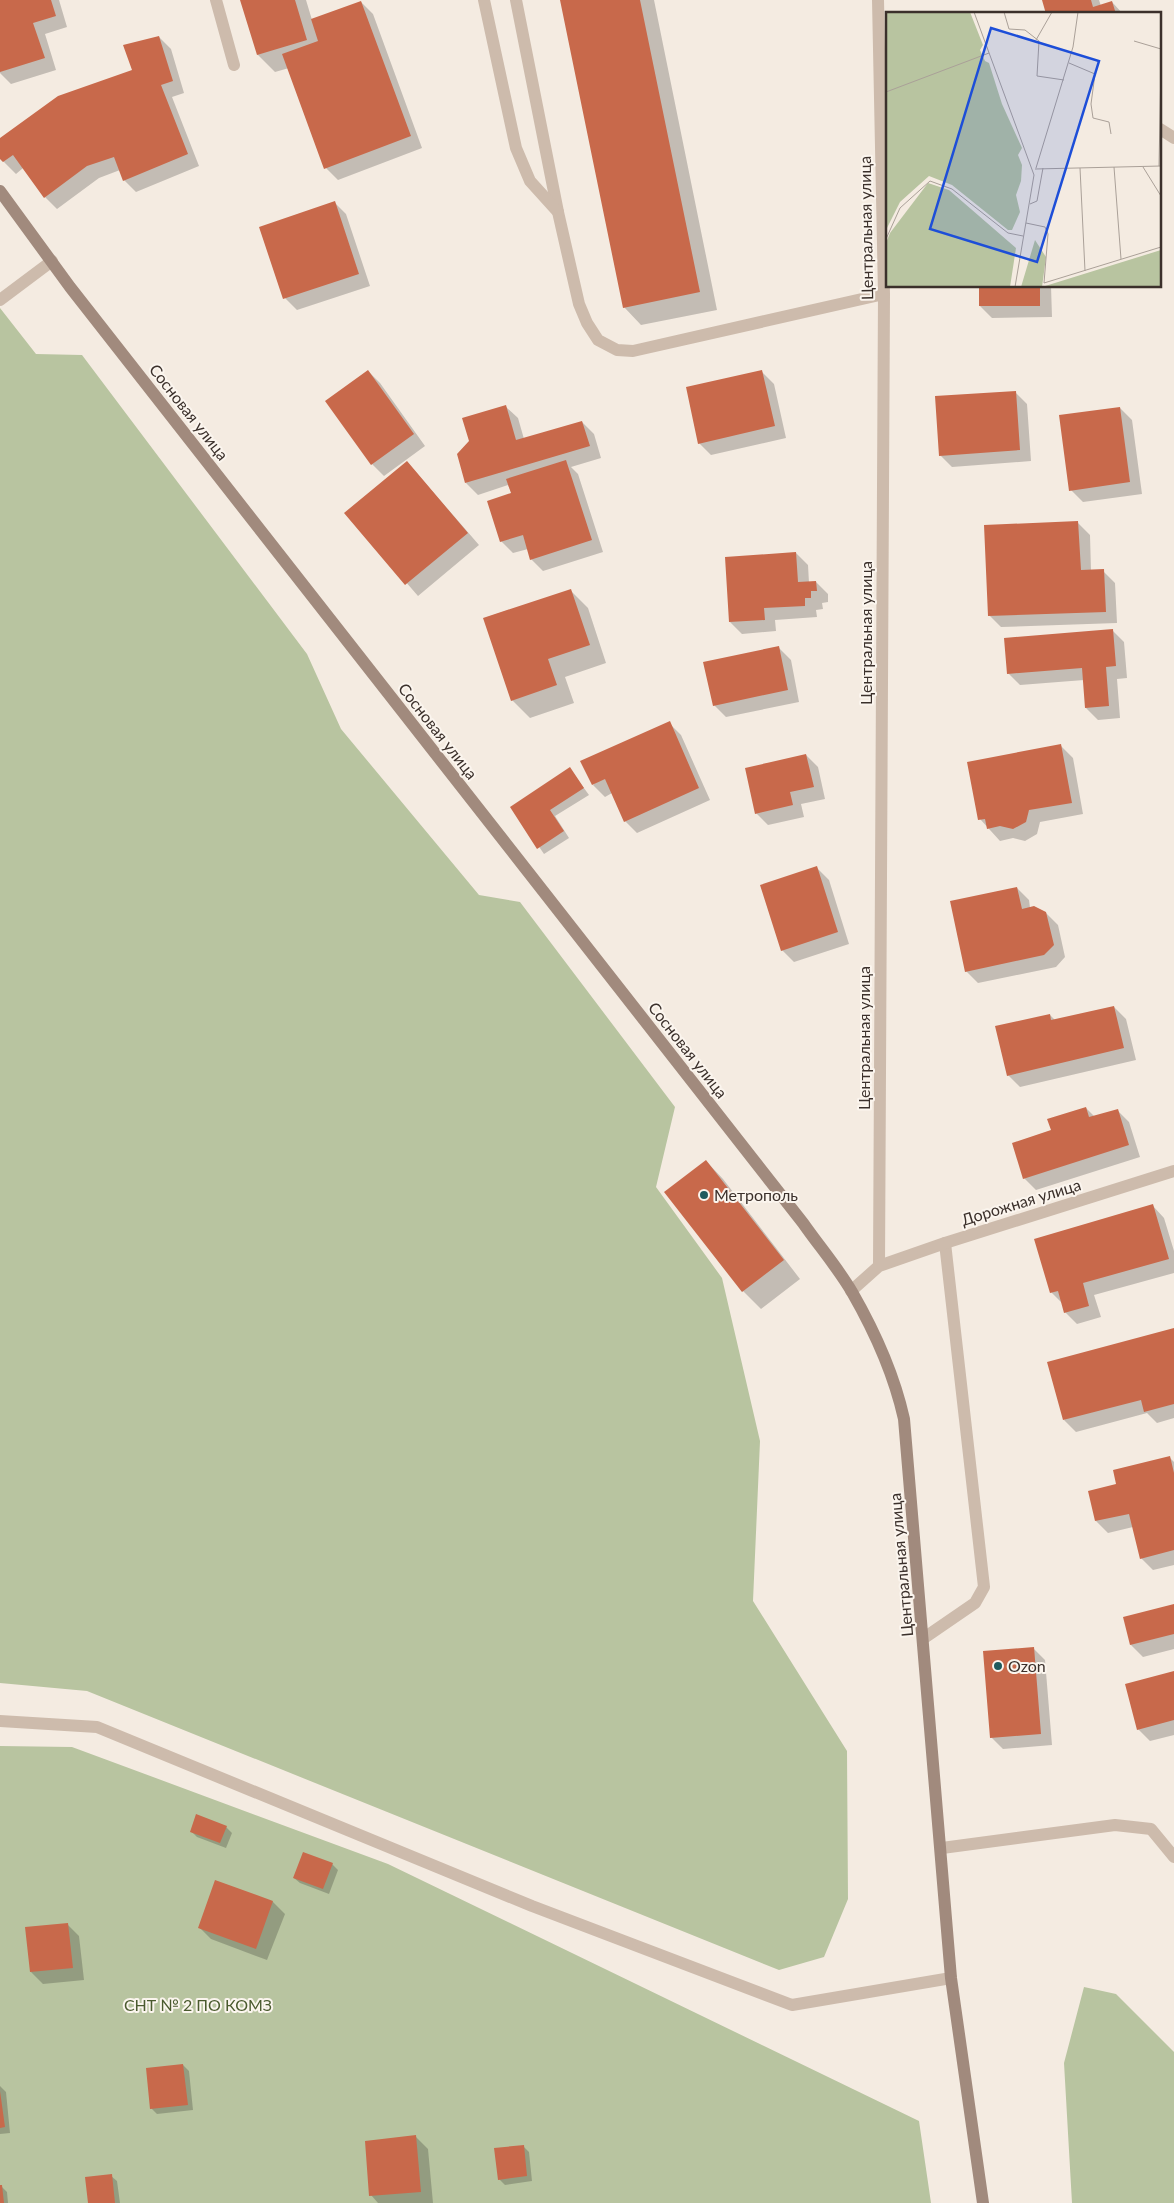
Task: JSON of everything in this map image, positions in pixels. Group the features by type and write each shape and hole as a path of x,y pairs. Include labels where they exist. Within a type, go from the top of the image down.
{"street":[{"path":"216,0 234,65"},
{"path":"484,0 516,148 530,181 558,212"},
{"path":"516,0 558,212 580,304 587,323 598,340 617,350 633,351 884,294"},
{"name":"Центральная улица","path":"878,0 884,113 879,1266"},
{"path":"1162,130 1174,138"},
{"name":"Сосновая улица","path":"0,191 52,261 803,1223 851,1291"},
{"path":"0,300 52,261"},
{"name":"Дорожная улица","path":"879,1266 945,1243 1174,1171"},
{"path":"924,1638 975,1603 984,1587 945,1243"},
{"path":"851,1291 879,1266"},
{"name":"Центральная улица","path":"851,1291 875,1335 897,1386 904,1419 942,1848 951,1978 983,2203"},
{"path":"0,1721 97,1727 532,1906 792,2004 951,1978"},
{"path":"942,1848 1115,1825 1150,1829 1174,1856"}],"green space":[{"path":"0,308 36,354 82,355 307,654 341,729 479,895 520,902 675,1107 656,1187 722,1278 760,1441 753,1601 847,1751 848,1899 824,1957 779,1970 87,1691 0,1683"},
{"name":"СНТ № 2 ПО КОМЗ","path":"0,1746 72,1747 388,1864 919,2121 931,2203 0,2203"},
{"path":"1084,1987 1116,1994 1174,2052 1174,2203 1072,2203 1064,2063"}],"building":[{"path":"0,0 51,0 56,16 33,23 45,58 0,72"},
{"path":"240,0 295,0 307,40 257,55"},
{"path":"560,0 640,0 700,292 623,308"},
{"path":"1042,0 1091,0 1093,7 1112,1 1115,12 1045,12"},
{"path":"361,1 411,136 324,169 282,54 318,41 311,19"},
{"path":"159,36 173,81 161,85 188,154 123,181 114,157 87,166 44,198 13,155 3,162 0,159 0,138 58,96 132,70 123,45"},
{"path":"335,201 359,274 283,299 259,227"},
{"path":"979,288 1040,288 1040,306 979,306"},
{"path":"368,370 414,434 371,465 325,401"},
{"path":"762,370 775,426 698,444 686,387"},
{"path":"1016,391 1020,450 939,456 935,396"},
{"path":"506,405 516,440 582,421 590,446 465,483 457,454 469,441 462,418"},
{"path":"1120,407 1130,482 1069,491 1059,415"},
{"path":"566,460 592,540 530,560 523,535 500,542 487,501 511,493 506,479"},
{"path":"407,461 468,533 405,585 344,513"},
{"path":"1078,521 1081,570 1104,569 1106,612 988,616 984,525"},
{"path":"796,552 798,582 816,581 817,591 811,591 811,598 805,598 805,606 764,608 765,620 729,622 725,557"},
{"path":"571,589 590,645 548,659 557,685 511,701 483,618"},
{"path":"1113,629 1116,666 1106,667 1109,706 1085,708 1082,668 1007,674 1004,638"},
{"path":"779,646 788,690 713,706 703,662"},
{"path":"670,721 699,788 624,822 605,779 592,785 580,761"},
{"path":"1061,744 1072,803 1029,810 1026,822 1013,829 1000,826 987,829 985,819 978,820 967,762"},
{"path":"806,754 814,787 790,792 793,805 755,814 745,768"},
{"path":"570,767 584,788 550,810 564,831 537,849 510,807"},
{"path":"817,866 838,932 781,951 760,885"},
{"path":"1017,887 1022,909 1034,906 1046,912 1054,945 1044,955 965,972 950,901"},
{"path":"1114,1006 1124,1048 1007,1076 995,1026 1050,1014 1051,1020"},
{"path":"1086,1107 1089,1117 1118,1109 1129,1145 1023,1179 1012,1143 1051,1130 1047,1119"},
{"path":"706,1160 784,1260 742,1292 664,1192"},
{"path":"1153,1204 1169,1259 1083,1283 1089,1306 1064,1313 1058,1291 1050,1293 1034,1239"},
{"path":"1174,1328 1174,1404 1144,1412 1141,1400 1063,1420 1047,1362"},
{"path":"1170,1456 1174,1473 1174,1550 1140,1559 1129,1514 1095,1521 1088,1491 1116,1484 1113,1470"},
{"path":"1174,1604 1174,1634 1130,1645 1123,1617"},
{"path":"1034,1647 1041,1734 990,1738 983,1651"},
{"path":"1174,1671 1174,1720 1137,1730 1125,1684"},
{"path":"196,1814 227,1826 220,1843 190,1832"},
{"path":"303,1852 333,1863 323,1889 293,1878"},
{"path":"215,1880 273,1901 256,1949 198,1928"},
{"path":"68,1923 73,1968 30,1972 25,1927"},
{"path":"183,2064 188,2105 150,2109 146,2068"},
{"path":"0,2091 5,2127 0,2128"},
{"path":"416,2135 421,2192 369,2196 365,2141"},
{"path":"524,2145 527,2176 498,2180 494,2148"},
{"path":"112,2174 115,2203 88,2203 85,2177"},
{"path":"0,2185 2,2185 4,2203 0,2203"}],"place":[{"name":"Метрополь","path":"704,1195"},
{"name":"Ozon","path":"998,1666"}]}
